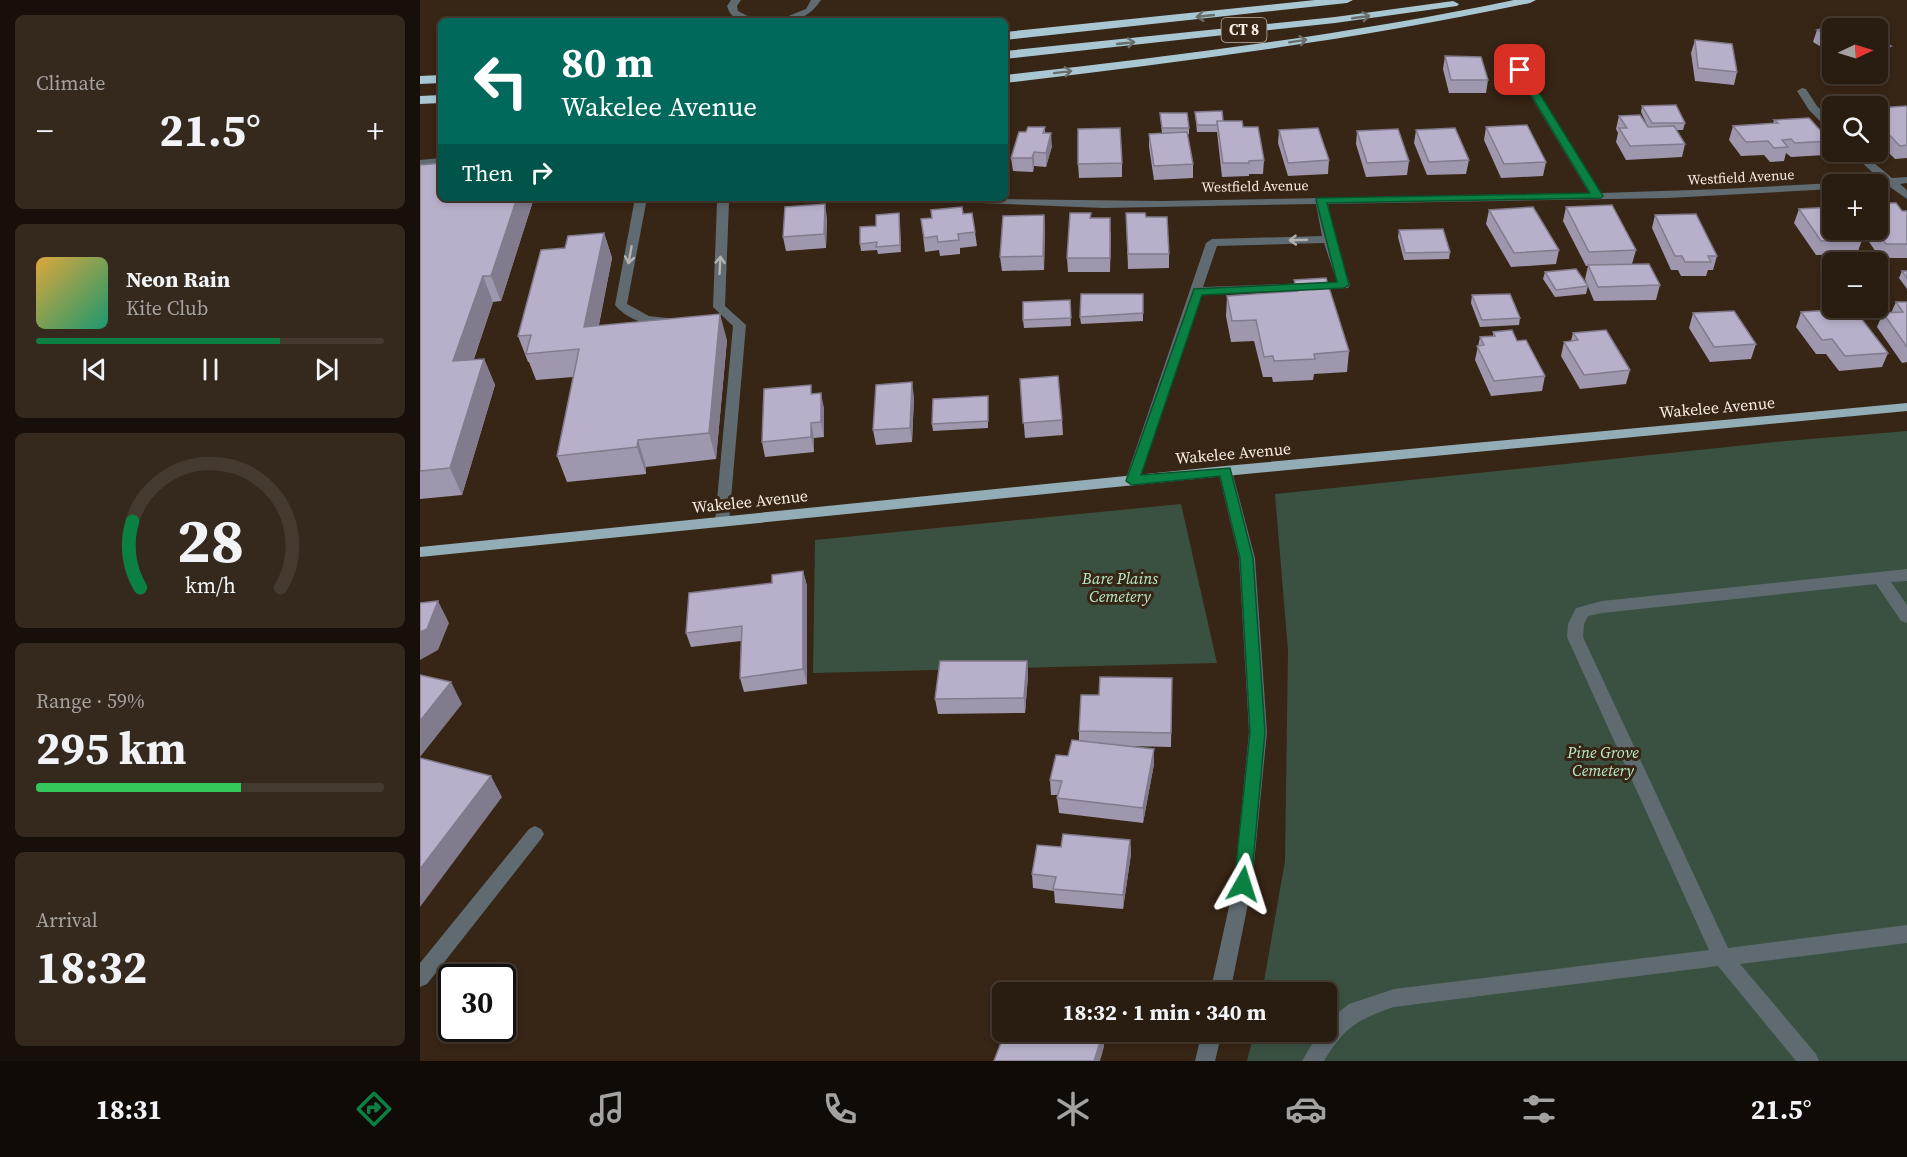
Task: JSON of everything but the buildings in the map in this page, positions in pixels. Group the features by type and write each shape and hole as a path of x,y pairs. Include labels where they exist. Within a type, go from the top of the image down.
{"highway":[{"name":"CT 8","path":"1008,36 1347,0"},
{"name":"CT 8","path":"1008,55 1335,20 1482,0"},
{"path":"1008,79 1217,53 1462,15 1530,0"},
{"path":"420,80 438,79"},
{"path":"420,100 438,99"}],"main road":[{"name":"Wakelee Avenue","path":"420,552 1225,471 1907,408"}],"street":[{"path":"736,0 732,6 733,11 744,18"},
{"path":"789,18 809,11 816,0"},
{"path":"1520,70 1598,196"},
{"path":"1802,91 1822,117"},
{"path":"420,163 438,161"},
{"path":"1867,162 1907,196"},
{"path":"1890,182 1907,180"},
{"name":"Westfield Avenue","path":"990,201 1050,204 1679,195 1822,187"},
{"path":"1198,291 1344,285 1329,239 1321,200"},
{"path":"640,201 621,305 639,318 656,322 688,321"},
{"path":"722,201 718,307 740,325 722,522"},
{"path":"1132,481 1198,291 1212,243 1329,239"},
{"path":"710,319 731,318"},
{"path":"1222,982 1243,884 1258,732 1246,558 1225,471"},
{"path":"1809,1061 1722,956 1575,637 1576,624 1582,612 1602,607 1907,575"},
{"path":"1880,578 1907,617"},
{"path":"420,978 535,834"},
{"path":"1312,1061 1332,1030 1356,1011 1394,998 1907,934"},
{"path":"1206,1061 1210,1042"}],"green space":[{"name":"Pine Grove Cemetery","path":"1907,431 1907,1061 1247,1061 1252,1042 1337,1042 1337,982 1264,982 1285,861 1288,651 1275,494 1786,441"},
{"name":"Bare Plains Cemetery","path":"1181,504 1217,663 813,673 815,540"}],"route":[{"path":"1243,884 1258,732 1246,558 1225,471 1132,481 1198,291 1344,285 1329,239 1321,200 1598,196 1520,70"}]}
